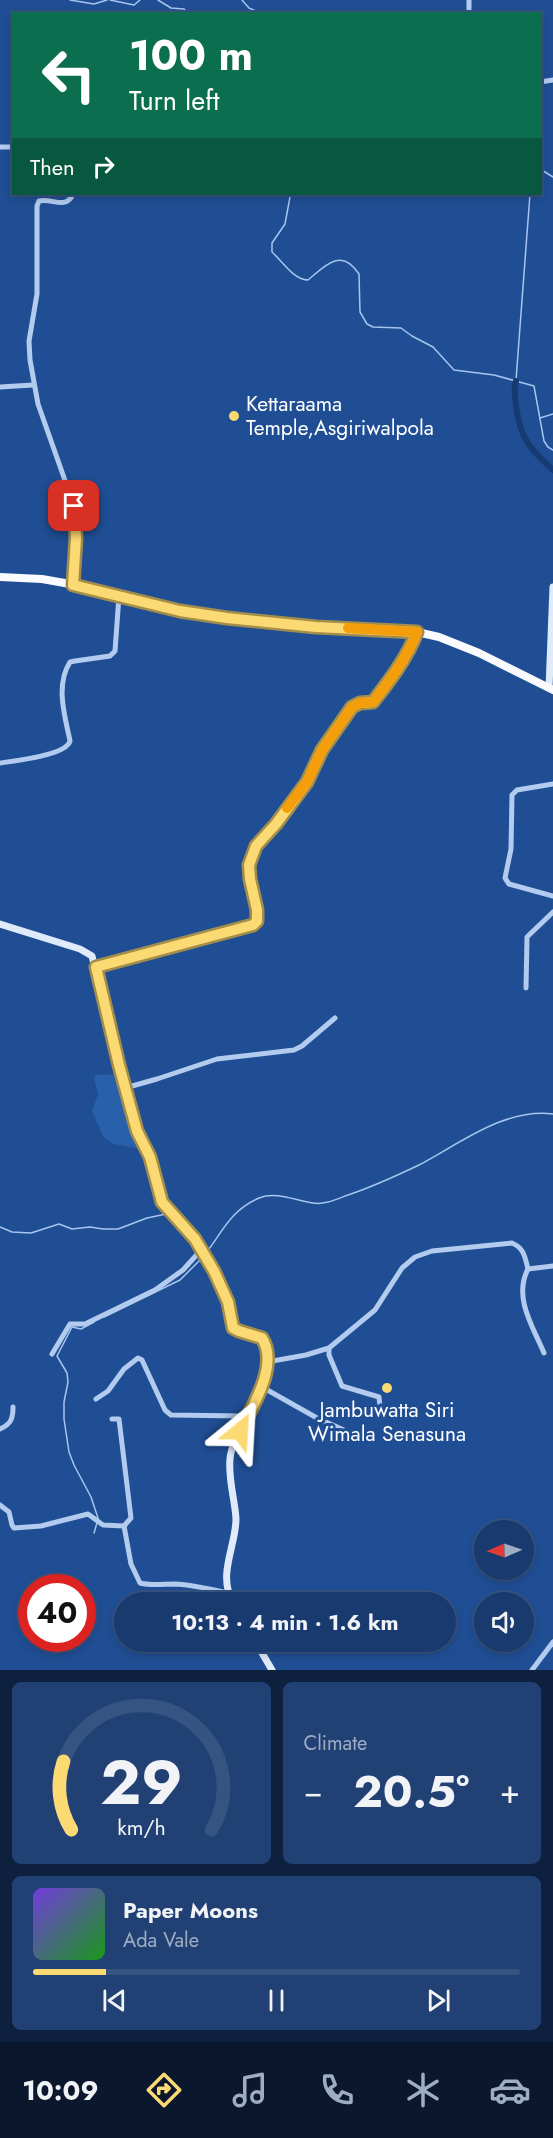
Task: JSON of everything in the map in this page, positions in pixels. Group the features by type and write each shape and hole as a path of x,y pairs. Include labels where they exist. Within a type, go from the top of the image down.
{"main road":[{"path":"0,577 42,579 180,611 227,618 316,627 417,632 439,637 476,652 551,689"}],"street":[{"path":"72,195 66,203 44,200 39,201 37,206 37,294 30,341 33,385 38,404 74,506 76,538 73,585"},
{"path":"0,387 33,385"},
{"path":"551,689 553,587"},
{"path":"0,764 44,755 64,749 69,745 62,701 67,667 70,662 105,658 115,651 119,596"},
{"path":"96,967 253,925 257,921 249,865 256,846 276,824 307,782 322,750 352,707 360,703 373,702 389,681 412,645 417,632"},
{"path":"553,784 517,790 512,795 511,849 505,878 509,884 553,896"},
{"path":"526,988 527,937 553,912"},
{"path":"0,924 80,949 92,956 137,1131 150,1157 162,1202 195,1239 222,1286 233,1328 262,1338 268,1354 262,1387 230,1458 236,1530 229,1554 228,1592"},
{"path":"125,1088 217,1059 294,1050 335,1018"},
{"path":"267,1362 329,1348 375,1310 402,1268 415,1257 432,1251 512,1243 520,1246 523,1251 528,1269 524,1277 522,1294 544,1353"},
{"path":"52,1354 70,1324 85,1324 155,1290 183,1270 201,1250"},
{"path":"528,1269 553,1266"},
{"path":"329,1348 329,1355 342,1386 379,1397 381,1407"},
{"path":"96,1399 108,1391 124,1369 138,1358 142,1360 165,1410 171,1415 242,1416 247,1418"},
{"path":"262,1387 317,1418 355,1435"},
{"path":"0,1429 8,1426 12,1420 14,1407"},
{"path":"0,1505 9,1512 14,1528 41,1526 88,1514 103,1526 124,1526 131,1518 129,1487 119,1419 112,1419"},
{"path":"124,1526 131,1564 140,1583 153,1586 189,1585 223,1592"},
{"path":"532,1670 553,1642"},
{"path":"261,1652 272,1670"}],"shaded area":[{"path":"120,1074 143,1147 141,1149 114,1144 104,1138 92,1111 98,1094 94,1077"}],"waterway":[{"path":"70,0 94,4 107,0"},
{"path":"110,0 134,5 140,0"},
{"path":"158,0 171,8 184,9 186,12"},
{"path":"242,0 249,8 258,12"},
{"path":"542,170 553,177"},
{"path":"287,195 290,197 285,224 272,243 272,252 289,270 298,277 308,280 333,262 339,260 346,262 359,274 360,312 367,324 373,327 401,328 433,347 454,370 494,375 534,386 544,441 553,450"},
{"path":"516,380 530,195"},
{"path":"516,381 515,399 523,434 527,442 553,470"},
{"path":"540,418 553,414"},
{"path":"206,1253 234,1215 259,1198 286,1197 313,1203 331,1201 410,1169 500,1122 517,1116 553,1114"},
{"path":"0,1227 12,1232 31,1233 59,1224 72,1229 90,1227 118,1229 147,1218 166,1214 195,1245"},
{"path":"104,1317 180,1280 203,1257"},
{"path":"94,1322 81,1329 72,1327 57,1356 67,1373 64,1419 69,1452 91,1497 98,1518"},
{"path":"94,1533 97,1523"}],"slow traffic":[{"path":"287,808 307,782 322,750 352,707 360,703 373,702 397,669 417,632 348,628"}],"place":[{"name":"Kettaraama Temple,Asgiriwalpola","path":"234,416"},
{"name":"Jambuwatta Siri Wimala Senasuna","path":"387,1388"}],"route":[{"path":"74,506 76,538 73,585 180,611 227,618 316,627 417,632 412,645 389,681 373,702 360,703 352,707 322,750 307,782 276,824 256,846 249,865 257,921 241,929 96,967 137,1131 150,1157 162,1202 195,1239 214,1271 228,1302 233,1328 262,1338 266,1345 268,1354 262,1389 240,1431"}]}
